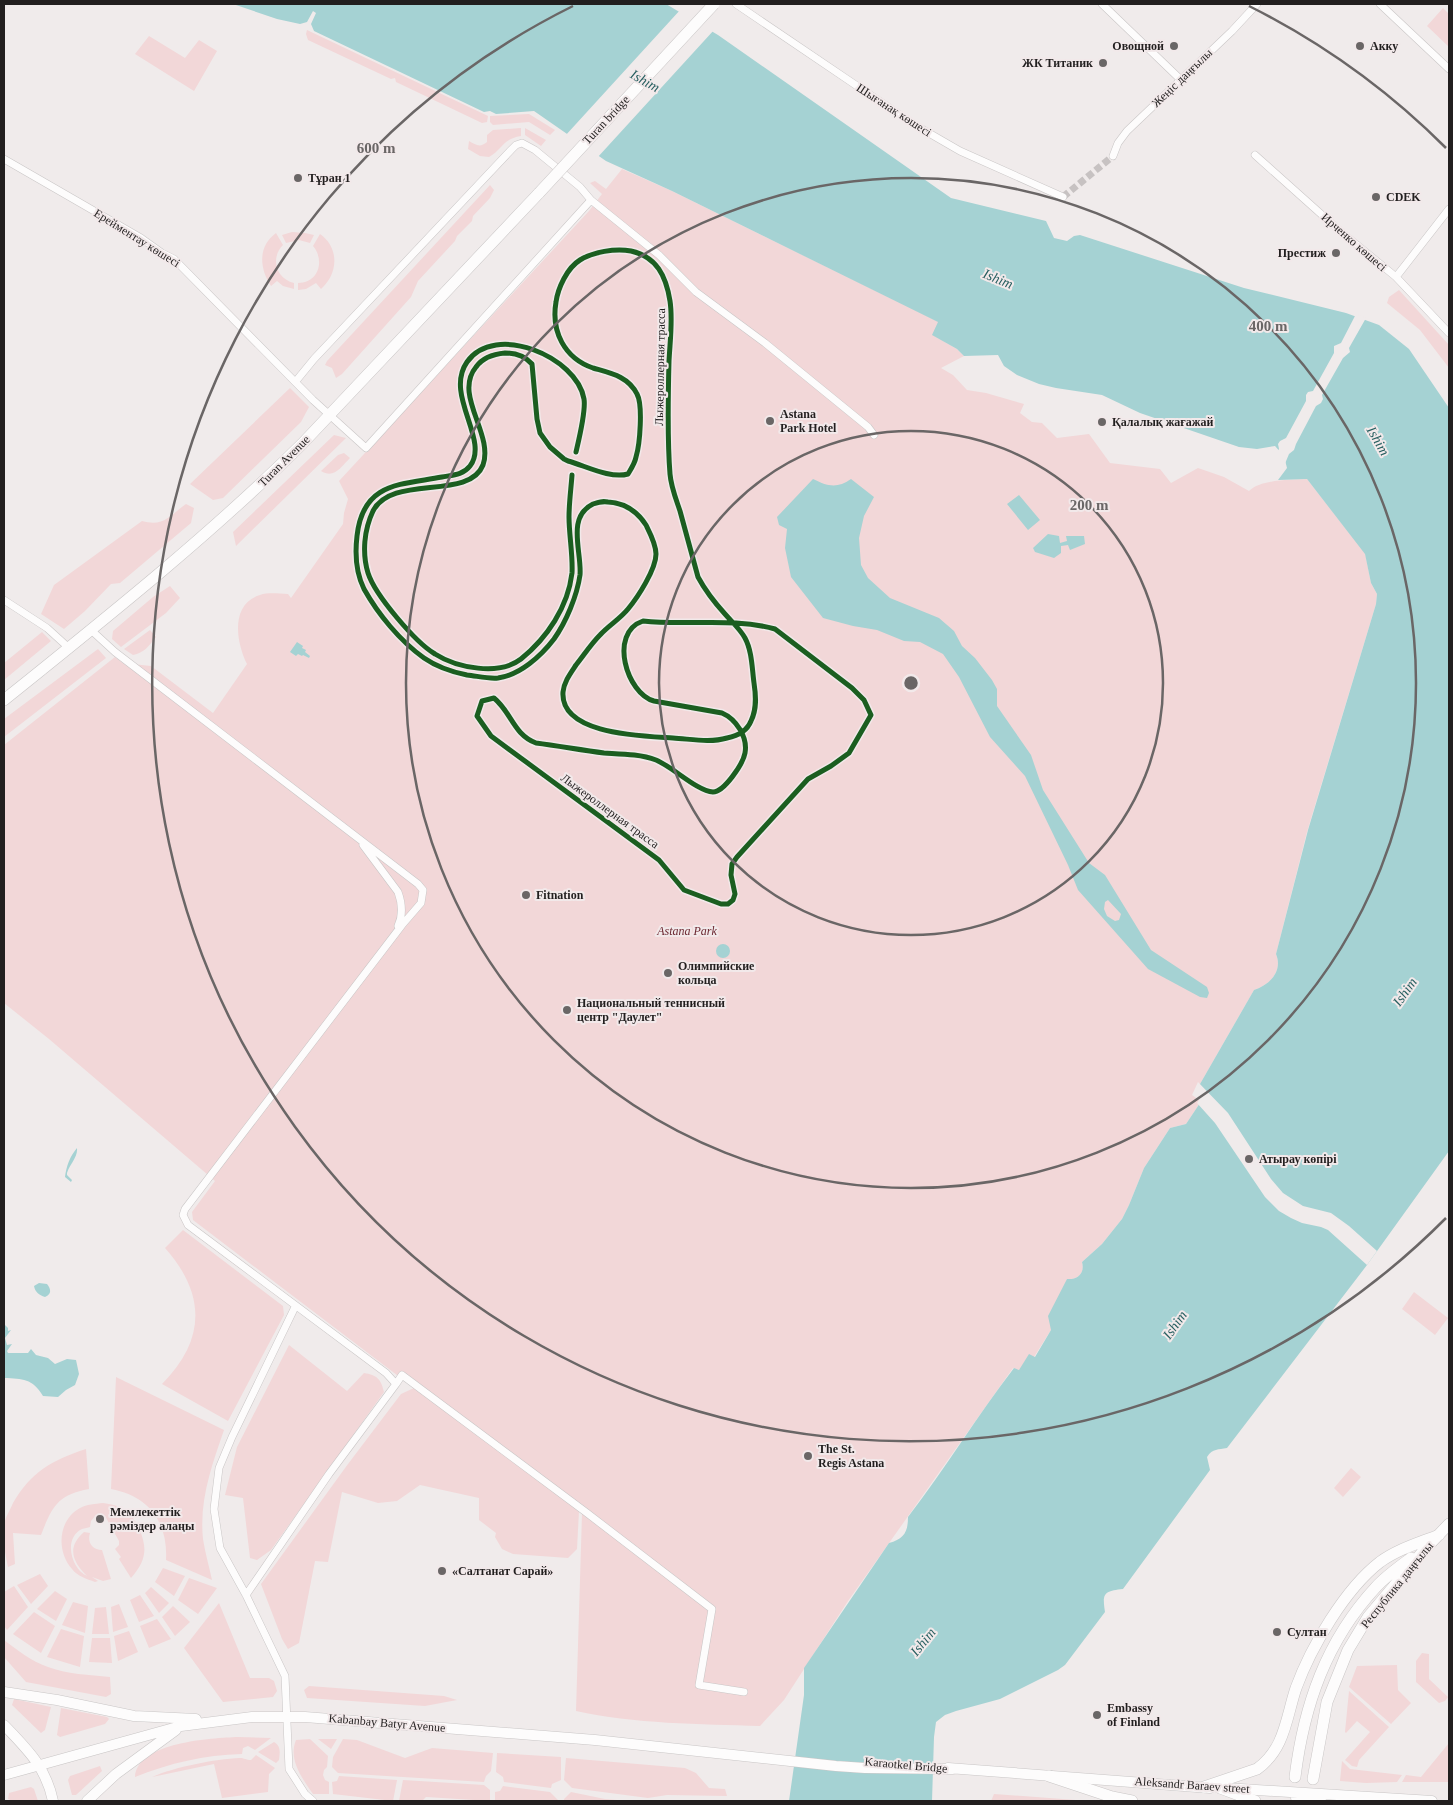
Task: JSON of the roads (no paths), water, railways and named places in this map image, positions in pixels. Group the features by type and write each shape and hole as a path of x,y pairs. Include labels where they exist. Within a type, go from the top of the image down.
{"main road":[{"name":"Turan bridge","path":"538,193 714,4"},
{"name":"Turan Avenue","path":"4,700 193,545 263,482 302,444 538,193"},
{"name":"Республика даңғылы","path":"1313,1779 1328,1702 1348,1650 1368,1617 1425,1549 1444,1534 1449,1524"},
{"name":"Республика даңғылы","path":"1295,1776 1299,1746 1308,1707 1320,1673 1336,1641 1376,1586 1444,1534"},
{"path":"1204,1787 1257,1769 1264,1764 1278,1746 1302,1673 1310,1656 1341,1604 1379,1563 1395,1552 1444,1534"},
{"path":"4,1692 57,1700 134,1716 224,1721"},
{"name":"Kabanbay Batyr Avenue","path":"4,1776 181,1726 252,1717 305,1717 595,1740 777,1758"},
{"path":"4,1725 41,1766 54,1801"},
{"path":"87,1801 116,1774 181,1726"},
{"name":"Karaotkel Bridge","path":"777,1758 880,1762 953,1768"},
{"name":"Aleksandr Baraev street","path":"953,1768 1204,1787 1432,1801"},
{"path":"1049,1776 1112,1797 1132,1801"},
{"path":"1220,1788 1255,1801"},
{"path":"1220,1788 1321,1801"}],"street":[{"name":"Шығанақ көшесі","path":"736,4 870,95 960,151 1063,197"},
{"path":"1102,4 1180,79"},
{"name":"Жеңіс даңғылы","path":"1113,156 1118,144 1127,131 1232,31 1257,4"},
{"path":"1380,4 1449,69"},
{"path":"296,382 314,359 516,145 522,143 535,150 580,187 591,200 659,255 696,292 765,343 868,427 874,435"},
{"name":"Ирченко көшесі","path":"1255,155 1340,231 1396,277 1449,333"},
{"name":"Ерейментау көшесі","path":"4,159 174,259 296,382 366,448 591,200"},
{"path":"1396,277 1449,209"},
{"path":"4,600 47,628 69,648"},
{"path":"91,630 115,652 359,838 418,884 423,890 421,903 185,1209 183,1215 188,1225 195,1231 386,1373 396,1384"},
{"path":"359,838 393,884 401,900 400,922 396,933"},
{"path":"295,1306 232,1437 220,1468 214,1509 220,1548 246,1595 285,1676 289,1769 305,1794 313,1801"},
{"path":"246,1595 329,1474 402,1375 712,1609 699,1685 744,1692"}],"water":[{"name":"Ishim","path":"233,4 666,4 718,35 951,198 1046,221 1054,238 1067,241 1074,236 1080,235 1244,288 1346,313 1379,325 1409,349 1449,408 1449,1151 1367,1265 1227,1448 1218,1449 1209,1454 1207,1457 1210,1470 1123,1589 1106,1594 1104,1597 1105,1612 1065,1665 1000,1699 956,1711 945,1715 936,1722 932,1801 789,1801 804,1695 804,1668 889,1543 902,1537 906,1531 908,1517 1000,1386 1014,1368 1019,1370 1029,1354 1035,1357 1051,1330 1048,1316 1067,1279 1080,1275 1083,1266 1082,1262 1102,1244 1122,1219 1144,1168 1170,1128 1186,1124 1202,1100 1200,1084 1254,990 1265,985 1274,976 1278,966 1276,954 1308,830 1376,604 1377,594 1371,583 1365,554 1307,479 1278,480 1287,468 1284,456 1275,446 1257,449 1239,447 1140,413 1102,395 1039,384 1017,375 1004,366 998,355 964,356 957,349 932,335 938,322 672,191 606,161 534,111 496,114 490,111 484,112 314,31 311,24 316,13 313,11 307,22 300,24 277,19"},
{"path":"813,479 837,485 851,479 874,497 864,516 859,538 861,565 868,578 890,598 939,618 954,631 962,646 975,658 992,680 997,689 997,706 1031,755 1043,790 1089,863 1105,875 1151,950 1207,987 1209,993 1207,998 1200,997 1148,969 1078,890 1025,776 990,737 959,677 943,654 920,642 904,641 877,630 823,618 791,577 785,548 787,529 779,525 777,517","holes":["1108,900 1121,914 1119,920 1115,921 1107,916 1104,909 1105,902"]},
{"path":"1019,495 1040,520 1028,530 1007,504"},
{"path":"1048,534 1059,536 1060,543 1067,541 1066,536 1084,536 1085,544 1070,550 1068,545 1061,546 1061,553 1054,558 1035,552 1033,548"},
{"path":"297,642 306,650 305,652 310,656 309,658 298,654 296,656 290,652"},
{"path":"723,944 728,946 730,951 728,956 723,958 718,956 716,951 718,946"},
{"path":"77,1148 67,1173 72,1180 71,1182 65,1177 70,1158"},
{"path":"39,1283 47,1284 50,1293 47,1296 39,1294 35,1290 34,1286"},
{"path":"4,1324 8,1331 11,1330 5,1338 7,1345 12,1344 7,1351 8,1353 28,1353 31,1349 36,1355 48,1358 55,1364 67,1359 76,1360 79,1374 75,1385 58,1397 43,1396 31,1383 4,1378"}],"tunnel":[{"path":"1063,197 1113,156"}],"place":[{"name":"Овощной","path":"1174,46"},
{"name":"Акку","path":"1360,46"},
{"name":"ЖК Титаник","path":"1103,63"},
{"name":"Тұран 1","path":"298,178"},
{"name":"CDEK","path":"1376,197"},
{"name":"Престиж","path":"1336,253"},
{"name":"Astana Park Hotel","path":"770,421"},
{"name":"Қалалық жағажай","path":"1102,422"},
{"name":"Fitnation","path":"526,895"},
{"name":"Олимпийские кольца","path":"668,973"},
{"name":"Национальный теннисный центр \"Даулет\"","path":"567,1010"},
{"name":"Атырау көпірі","path":"1249,1159"},
{"name":"The St. Regis Astana","path":"808,1456"},
{"name":"Мемлекеттік рәміздер алаңы","path":"100,1519"},
{"name":"«Салтанат Сарай»","path":"442,1571"},
{"name":"Султан","path":"1277,1632"},
{"name":"Embassy of Finland","path":"1097,1715"}],"park label":[{"name":"Astana Park","path":"687,931"}]}
